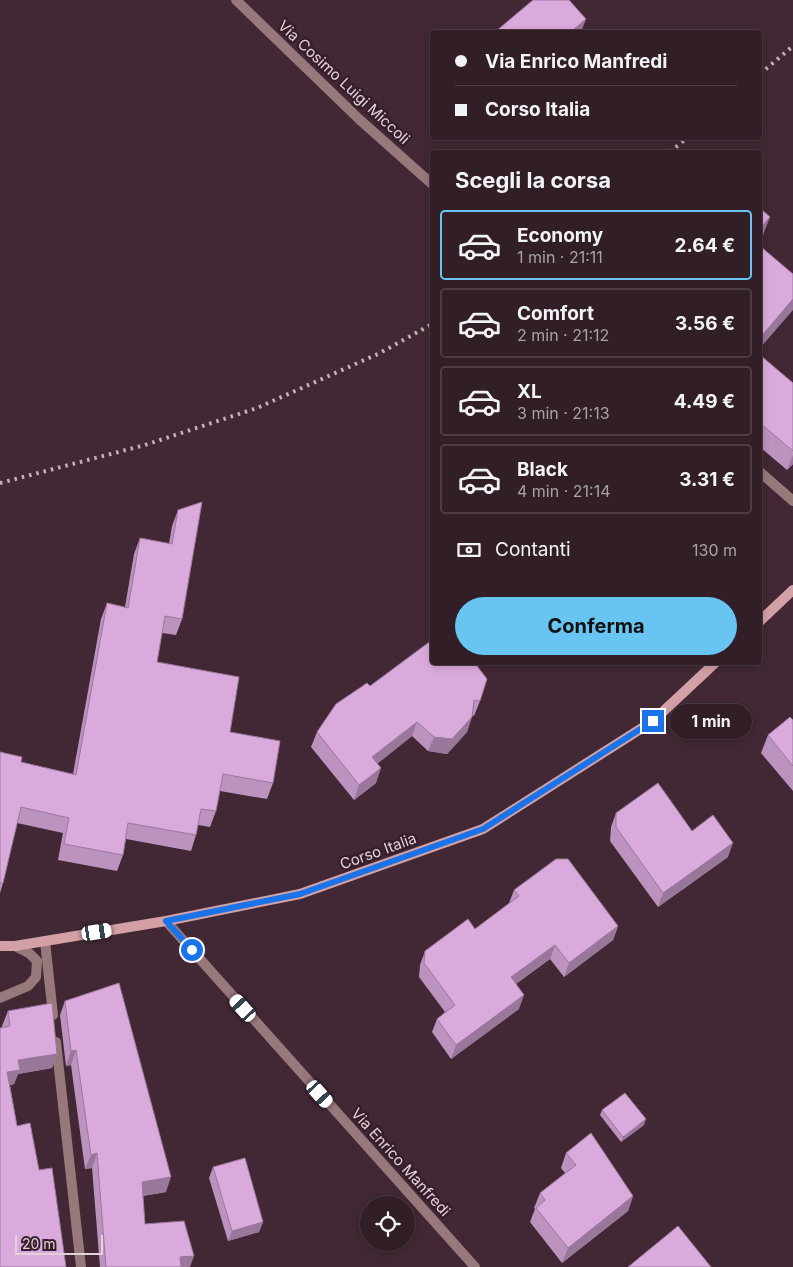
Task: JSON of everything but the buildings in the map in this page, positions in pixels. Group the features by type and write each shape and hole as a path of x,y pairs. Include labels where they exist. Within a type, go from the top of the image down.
{"main road":[{"path":"762,619 793,590"},
{"name":"Corso Italia","path":"0,946 15,946 166,921 300,894 483,829 653,721 713,665"}],"street":[{"name":"Via Cosimo Luigi Miccoli","path":"236,0 360,120 430,182"},
{"path":"762,474 793,501"},
{"name":"Via Enrico Manfredi","path":"166,921 475,1267"},
{"path":"45,941 81,1267"},
{"path":"0,998 28,986 36,977 36,961 29,953 15,946"}],"railway":[{"path":"762,72 793,46"},
{"path":"672,150 685,140"},
{"path":"0,483 145,445 257,408 380,353 430,325"}],"route":[{"path":"192,950 166,921 300,894 483,829 653,721"}]}
